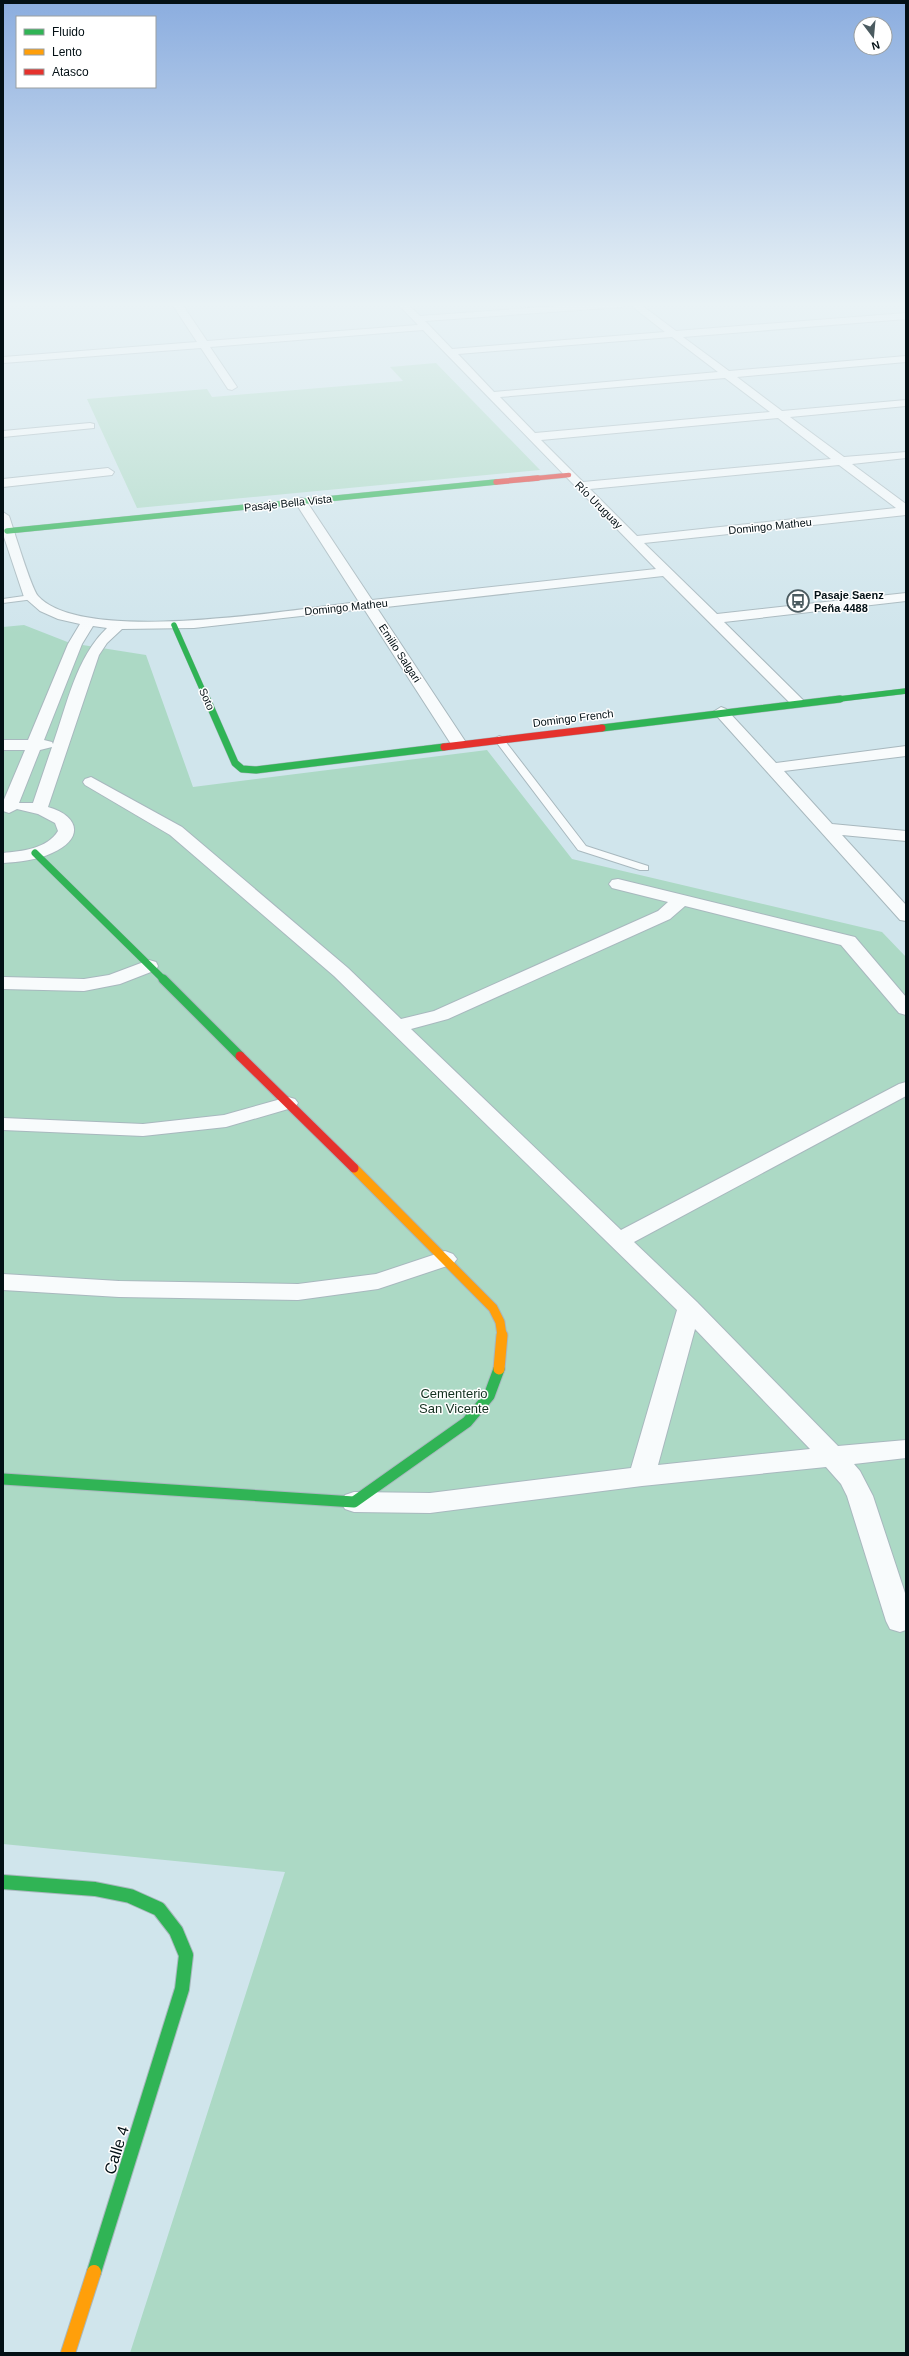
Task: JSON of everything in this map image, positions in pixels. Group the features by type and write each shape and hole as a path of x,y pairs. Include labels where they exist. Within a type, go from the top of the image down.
{"street":[{"name":"Río Uruguay","path":"509,414 797,702"},
{"path":"532,437 790,414"},
{"path":"779,415 906,511"},
{"path":"3,434 90,426"},
{"path":"580,486 906,455"},
{"path":"3,483 108,472"},
{"name":"Pasaje Bella Vista","path":"7,531 569,475"},
{"name":"Emilio Salgari","path":"301,502 459,744"},
{"name":"Domingo Matheu","path":"635,540 906,511"},
{"path":"3,516 30,597"},
{"name":"Domingo Matheu","path":"30,597 44,607 88,622 118,625 174,625 666,572"},
{"path":"713,619 906,597"},
{"path":"3,858 35,853 60,841 66,833 66,825 62,818 39,809 6,809 75,644 88,622"},
{"path":"39,809 92,655 102,640 118,625"},
{"name":"Soto","path":"174,625 235,763 242,769"},
{"name":"Domingo French","path":"242,769 256,770 797,702 906,691"},
{"path":"721,712 906,916"},
{"path":"3,745 62,745"},
{"path":"773,768 906,751"},
{"path":"91,782 176,831 341,972 689,1308 832,1456 851,1478 860,1496 900,1621"},
{"path":"827,829 906,836"},
{"path":"35,853 487,1300 500,1319 502,1330 501,1358 490,1394 467,1422 354,1502"},
{"path":"618,884 837,937 848,941 906,1009"},
{"path":"398,1026 441,1015 664,915 682,900"},
{"path":"3,982 84,985 113,980 149,966"},
{"path":"618,1241 906,1088"},
{"path":"3,1124 158,1129 226,1121 288,1103"},
{"path":"3,1282 119,1289 298,1292 378,1281 445,1258"},
{"path":"642,1476 689,1308"},
{"path":"3,1479 354,1502 430,1503 642,1476 906,1449"},
{"name":"Calle 4","path":"3,1882 95,1889 130,1896 159,1909 176,1931 186,1955 182,1989 68,2353"}],"lane":[{"path":"3,600 30,597"},
{"path":"499,739 582,848 644,868"}],"green space":[{"path":"94,414 486,414 540,470 137,508"},
{"name":"Cementerio San Vicente","path":"24,625 70,643 146,655 193,787 487,750 572,859 882,932 906,957 906,2353 130,2353 285,1872 3,1844 3,627"}],"traffic: fast":[{"path":"7,531 496,482"},
{"path":"174,625 235,763 242,769 256,770 444,747"},
{"path":"602,728 906,691"},
{"path":"35,853 240,1056"},
{"path":"3,1479 354,1502 467,1422 489,1396 499,1369"},
{"path":"3,1882 95,1889 130,1896 159,1909 176,1931 186,1955 182,1989 94,2272"}],"traffic: slow":[{"path":"354,1168 493,1308 502,1330 502,1353 499,1369"},
{"path":"68,2353 94,2272"}],"traffic: jam":[{"path":"496,482 569,475"},
{"path":"444,747 602,728"},
{"path":"240,1056 354,1168"}],"place":[{"name":"Pasaje Saenz Peña 4488","path":"798,601"}]}
